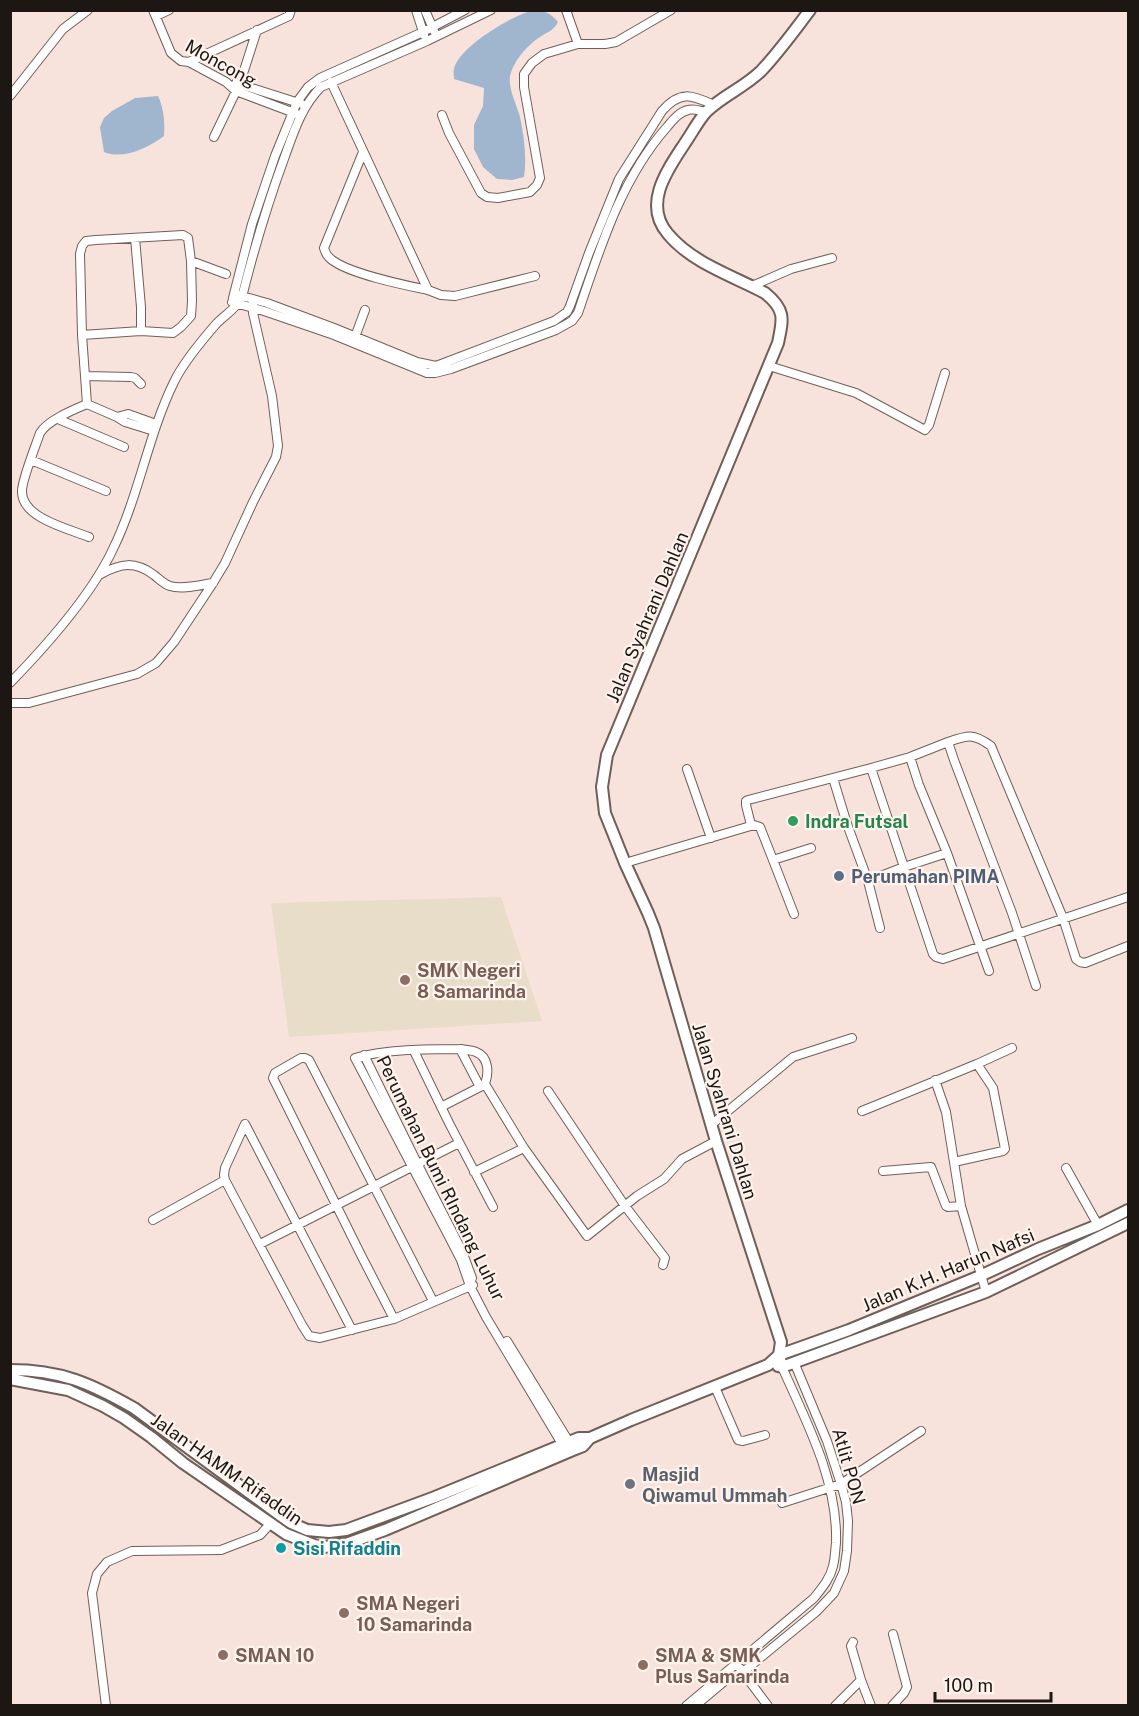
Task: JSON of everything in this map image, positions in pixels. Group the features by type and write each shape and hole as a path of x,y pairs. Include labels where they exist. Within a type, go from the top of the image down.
{"main road":[{"name":"Jalan Syahrani Dahlan","path":"788,1356 781,1342 713,1142 711,1125 654,928 605,813 603,787 608,755 769,366 783,321 780,309 765,293 696,258 679,246 666,232 658,217 657,203 660,185 672,163 710,109 760,72 810,10"},
{"name":"Jalan K.H. Harun Nafsi","path":"783,1367 788,1356 980,1276 1128,1210"},
{"name":"Jalan K.H. Harun Nafsi","path":"788,1356 986,1292 1128,1223"},
{"name":"Jalan HAMM Rifaddin","path":"10,1370 50,1373 74,1378 93,1386 126,1404 291,1523 307,1530 329,1533 346,1530 568,1447 583,1446 590,1438 631,1420 788,1356"},
{"path":"768,1365 783,1367"},
{"name":"Jalan HAMM Rifaddin","path":"10,1378 68,1390 104,1406 286,1534 324,1547 346,1544 395,1526 568,1447"},
{"path":"151,1437 159,1427"}],"street":[{"path":"10,96 63,29 88,10"},
{"path":"154,14 169,10"},
{"path":"189,62 289,16 291,10"},
{"path":"416,10 427,42"},
{"path":"425,10 436,36"},
{"path":"10,683 32,661 100,574 114,548 129,511 155,427 181,368 237,299 296,114 297,102 308,87 320,78 423,32 465,10"},
{"path":"296,114 321,87 427,42 491,10"},
{"path":"566,10 579,44"},
{"path":"442,115 449,134 481,193 487,197 498,198 530,192 540,178 524,74 532,63 544,54 579,44 616,42 672,10"},
{"name":"Moncong","path":"154,14 171,53 181,61 189,62 226,82 236,91 296,114"},
{"path":"214,137 240,83 257,30"},
{"path":"226,82 240,83 306,105"},
{"path":"331,82 428,291"},
{"path":"237,299 355,336 417,362 436,366 554,321 562,317 570,306 620,178 669,103 684,96 691,96 710,109"},
{"path":"254,304 427,373 451,369 556,330 572,321 578,313 604,238 629,184 658,137 678,115 687,110 710,109"},
{"path":"656,122 666,128"},
{"path":"363,152 324,248 326,255 334,262 352,270 441,295 455,296 535,276"},
{"path":"82,335 141,331 173,333 190,316 191,261 188,238 183,235 86,241 82,246 80,254 82,335 87,404"},
{"path":"135,238 141,331"},
{"path":"752,286 791,269 832,258"},
{"path":"191,261 226,274"},
{"path":"10,704 29,703 137,674 156,663 174,642 213,583 276,457 278,446 272,396 254,304"},
{"path":"355,336 365,310"},
{"path":"769,366 856,393 925,430 929,425 945,373"},
{"path":"85,376 131,377 141,384"},
{"path":"89,537 40,517 24,503 21,491 40,433 44,427 87,404 125,422 155,427"},
{"path":"57,419 124,447"},
{"path":"31,460 106,491"},
{"path":"100,574 116,566 128,565 139,566 170,586 213,583"},
{"path":"751,825 746,805 748,800 910,757 964,736 975,736 991,746 1063,918 1076,959 1085,963 1128,946"},
{"path":"948,742 1036,986"},
{"path":"910,757 947,853 988,971"},
{"path":"871,768 933,954 936,957 943,959 1128,897"},
{"path":"687,769 711,838"},
{"path":"833,778 868,882 880,928"},
{"path":"625,863 756,825 760,827 794,914"},
{"path":"773,860 811,848"},
{"path":"868,882 947,853"},
{"path":"711,1125 793,1057 852,1038"},
{"path":"862,1111 1012,1048"},
{"path":"441,1107 482,1086 488,1070 483,1056 460,1049"},
{"path":"460,1049 482,1086 586,1236 664,1179 674,1165 682,1159 713,1142"},
{"name":"Perumahan Bumi RIndang Luhur","path":"460,1049 364,1055 414,1165 462,1251 486,1317 568,1447"},
{"path":"414,1051 493,1207"},
{"path":"364,1055 355,1058 414,1165"},
{"path":"394,1319 273,1078 275,1073 301,1058 309,1060 433,1301"},
{"path":"954,1162 1003,1151 1005,1147 993,1088 977,1064"},
{"path":"935,1080 946,1112 962,1206 986,1292"},
{"path":"548,1091 625,1206 665,1258 663,1265"},
{"path":"352,1330 245,1124 225,1168 225,1180 309,1336 320,1338 352,1330 394,1319 473,1285"},
{"path":"260,1244 459,1143"},
{"path":"474,1172 524,1148"},
{"path":"883,1171 931,1167 946,1206 962,1206"},
{"path":"1066,1168 1098,1225"},
{"path":"153,1220 225,1180"},
{"name":"Atlit PON","path":"695,1706 726,1680 743,1672 816,1612 834,1593 844,1571 848,1521 841,1484 827,1442 788,1356"},
{"name":"Atlit PON","path":"686,1706 814,1598 827,1582 833,1567 836,1527 834,1504 826,1473 783,1367"},
{"path":"715,1387 738,1440 765,1435"},
{"path":"782,1503 841,1484 921,1431"},
{"path":"106,1706 92,1593 97,1574 107,1562 132,1551 221,1550 260,1535 271,1523"},
{"path":"892,1706 907,1687 893,1634"},
{"path":"853,1642 852,1646 861,1680 871,1706"},
{"path":"736,1663 768,1706"},
{"path":"835,1706 861,1680"}],"shaded area":[{"name":"SMK Negeri 8 Samarinda","path":"501,897 542,1021 289,1037 271,903"}],"water":[{"path":"531,11 546,12 558,22 552,30 537,39 524,51 510,76 510,86 524,139 524,177 512,180 497,179 483,167 474,149 474,125 483,106 484,88 454,79 454,70 465,52 475,43 511,19"},
{"path":"158,96 164,116 164,136 135,152 119,155 104,152 100,127 104,118 135,98"}],"place":[{"name":"Indra Futsal","path":"793,821"},
{"name":"Perumahan PIMA","path":"839,876"},
{"name":"SMK Negeri 8 Samarinda","path":"405,980"},
{"name":"Masjid Qiwamul Ummah","path":"630,1484"},
{"name":"Sisi Rifaddin","path":"281,1548"},
{"name":"SMA Negeri 10 Samarinda","path":"344,1613"},
{"name":"SMAN 10","path":"223,1655"},
{"name":"SMA & SMK Plus Samarinda","path":"643,1665"}]}
